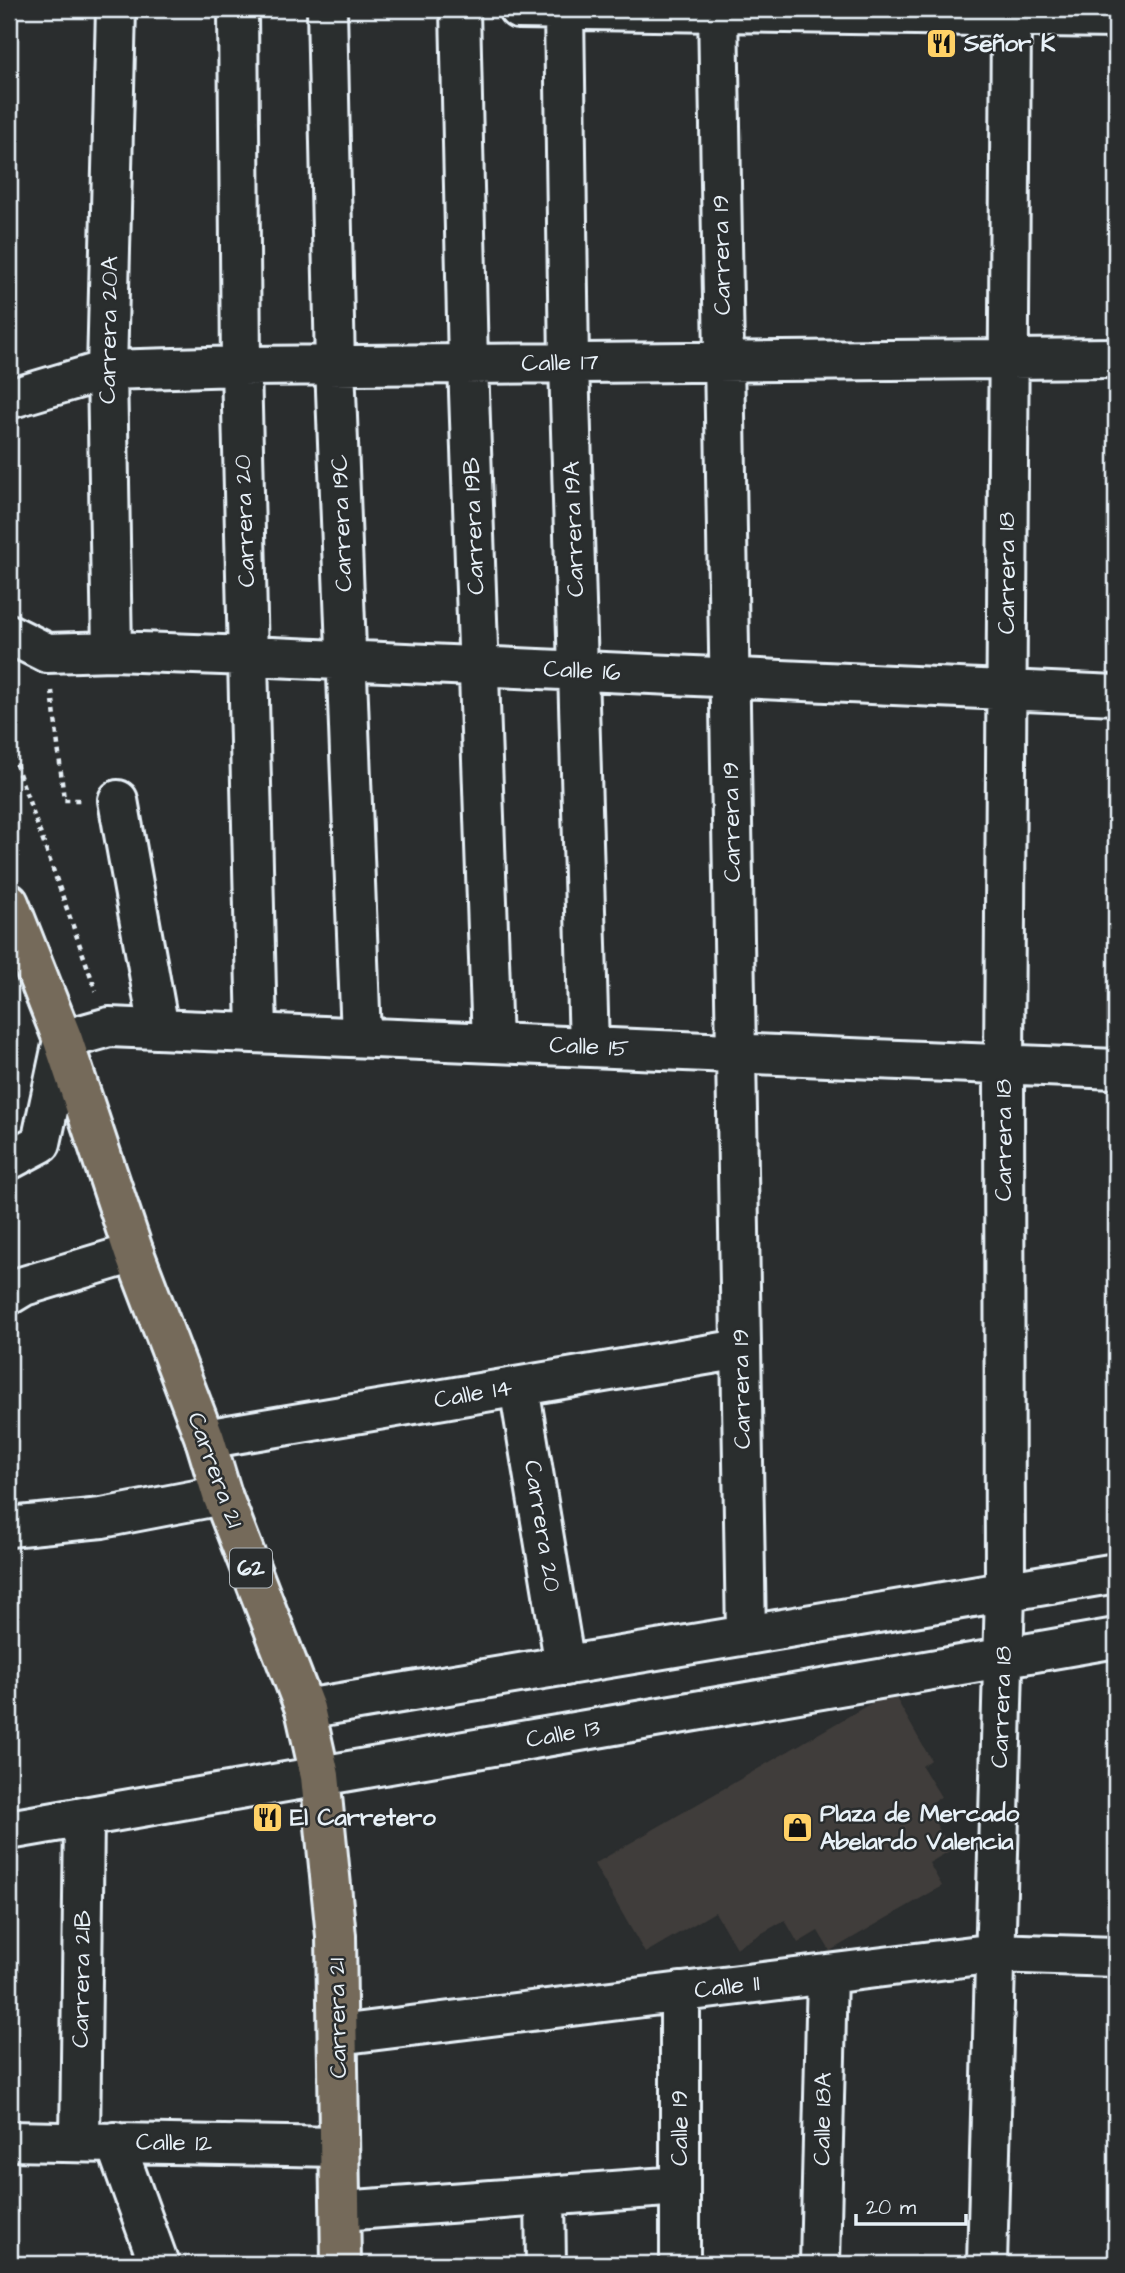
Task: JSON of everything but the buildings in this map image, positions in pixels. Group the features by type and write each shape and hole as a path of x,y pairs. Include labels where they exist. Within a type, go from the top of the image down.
{"main road":[{"name":"Carrera 21","path":"9,903 63,1040 134,1253 205,1439 222,1495 305,1709 320,1776 336,1936 341,2264"}],"street":[{"name":"Carrera 20A","path":"112,651 107,370 116,9"},
{"name":"Carrera 20","path":"238,9 241,366 257,1033"},
{"name":"Carrera 19C","path":"327,9 335,365 361,1037"},
{"name":"Carrera 19B","path":"460,9 468,364 492,1043"},
{"path":"518,9 1116,18"},
{"name":"Carrera 19A","path":"564,10 569,363 589,1047"},
{"name":"Carrera 19","path":"718,10 746,1635"},
{"name":"Carrera 18","path":"988,2264 1005,1592 1004,1064 1011,16"},
{"name":"Calle 17","path":"9,399 107,370 241,366 1116,358"},
{"path":"9,634 47,653"},
{"name":"Calle 16","path":"47,653 112,651 249,656 1116,695"},
{"path":"118,800 159,1029"},
{"name":"Calle 15","path":"63,1040 109,1027 1116,1069"},
{"path":"9,1160 41,1143 63,1040"},
{"path":"9,1295 24,1286 134,1253"},
{"name":"Calle 14","path":"205,1439 741,1349"},
{"name":"Carrera 20","path":"519,1387 565,1666"},
{"path":"9,1527 102,1518 222,1495"},
{"path":"305,1709 1116,1573"},
{"name":"Calle 13","path":"9,1830 1116,1638"},
{"name":"Carrera 21B","path":"84,1817 97,2142"},
{"name":"Calle 11","path":"338,2035 996,1953 1116,1956"},
{"name":"Calle 18A","path":"820,2264 827,1974"},
{"name":"Calle 19","path":"680,1992 680,2264"},
{"name":"Calle 12","path":"9,2141 339,2147"},
{"path":"97,2142 159,2264"},
{"path":"341,2211 680,2186"},
{"path":"545,2196 546,2264"}],"path":[{"path":"47,653 64,800 118,800"},
{"path":"9,744 109,1027"}],"shaded area":[{"name":"Plaza de Mercado Abelardo Valencia","path":"892,1691 931,1760 922,1766 941,1797 926,1806 951,1850 929,1863 942,1886 830,1951 818,1931 798,1943 785,1920 736,1948 715,1912 645,1953 594,1864"}],"place":[{"name":"Señor K","path":"941,44"},
{"name":"El Carretero","path":"267,1818"},
{"name":"Plaza de Mercado Abelardo Valencia","path":"797,1828"}]}
